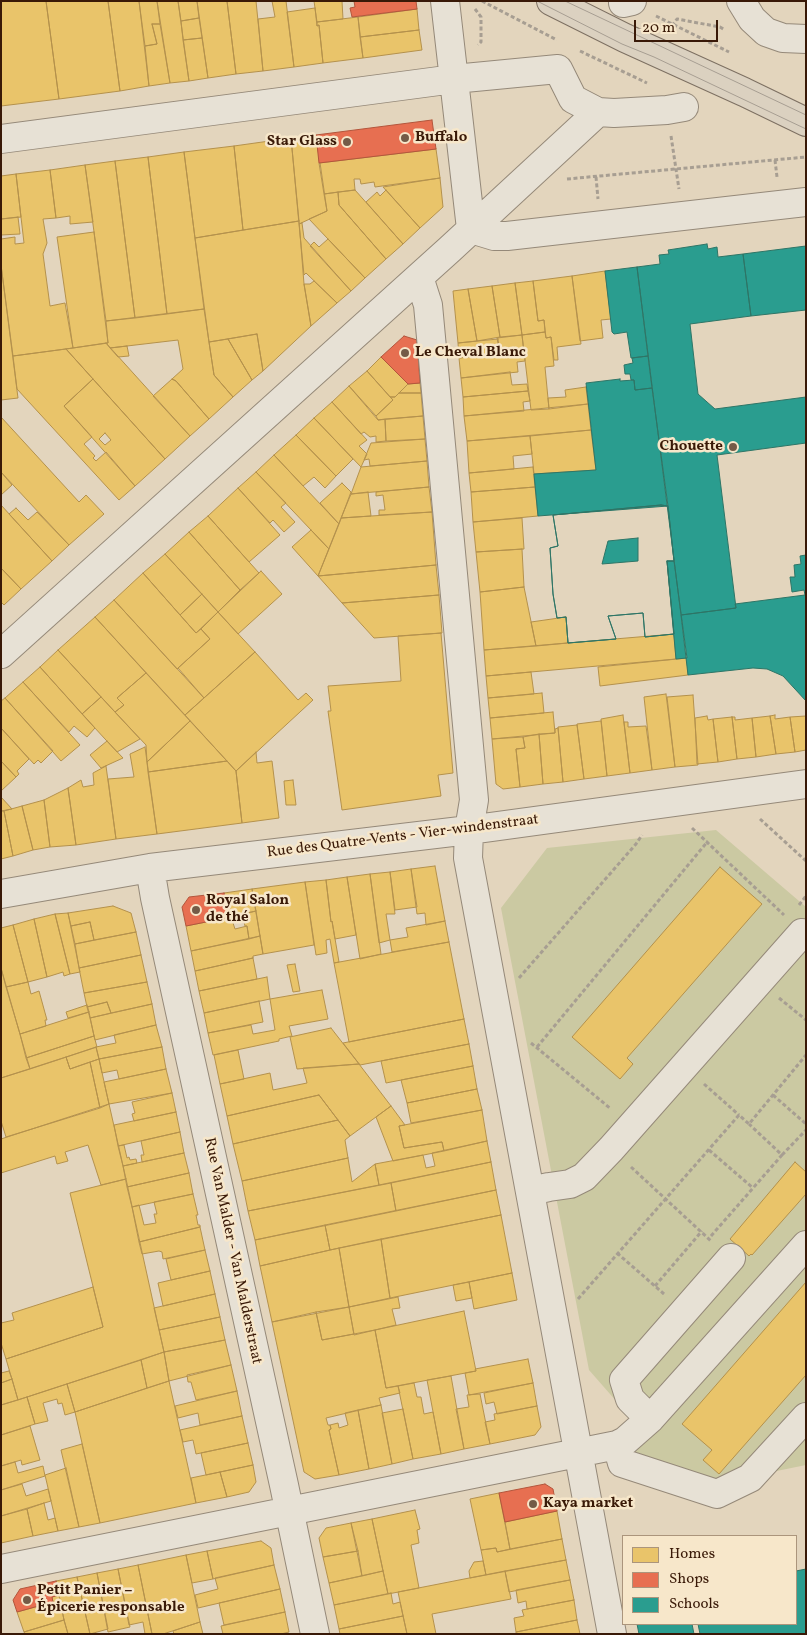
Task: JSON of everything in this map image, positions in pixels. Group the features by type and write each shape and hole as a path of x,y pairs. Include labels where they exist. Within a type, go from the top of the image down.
{"main road":[{"path":"556,3 625,38 806,122"}],"street":[{"path":"445,1 472,229"},
{"path":"741,1 752,19 766,32 783,38 806,39"},
{"path":"1,139 558,68 573,99 598,112 667,110 684,107"},
{"path":"1,654 472,229 598,112"},
{"path":"472,229 494,236 507,236 806,202"},
{"path":"419,277 428,305 474,800 469,830 468,858 612,1634"},
{"name":"Rue des Quatre-Vents - Vier-windenstraat","path":"1,894 150,868 469,830 806,784"},
{"name":"Rue Van Malder - Van Malderstraat","path":"150,868 315,1634"},
{"path":"530,1191 570,1184 584,1177 802,933 797,928"},
{"path":"1,1569 617,1445 625,1441 650,1419 806,1245"},
{"path":"650,1419 630,1399 624,1380 732,1258"},
{"path":"617,1445 622,1463 717,1494 750,1478 806,1417"}],"path":[{"path":"627,2 737,56"},
{"path":"668,32 677,19 720,27"},
{"path":"670,132 680,191"},
{"path":"521,184 806,157"},
{"path":"596,177 598,199"},
{"path":"732,794 806,861"},
{"path":"516,981 636,844 664,803 708,841 797,928"},
{"path":"537,1047 708,841"},
{"path":"801,902 806,896"},
{"path":"749,1124 806,1056"},
{"path":"684,1067 739,1114 782,1155"},
{"path":"773,1095 806,1124"},
{"path":"571,1302 577,1300 739,1114"},
{"path":"709,1238 806,1130"},
{"path":"709,1150 753,1188"},
{"path":"655,1286 702,1231"},
{"path":"617,1253 684,1312"}],"shaded area":[{"path":"716,830 806,907 806,1465 718,1483 630,1456 648,1435 589,1370 501,908 547,848"}],"building: Homes":[{"path":"1,1 46,1 59,99 1,106"},
{"path":"46,1 108,1 120,91 59,99"},
{"path":"108,1 139,1 149,86 120,91"},
{"path":"139,1 157,1 160,24 152,24 157,44 145,46"},
{"path":"157,1 178,1 189,81 170,83"},
{"path":"178,1 197,1 199,18 181,21"},
{"path":"197,1 227,1 236,74 208,78"},
{"path":"227,1 256,1 263,71 236,74"},
{"path":"272,1 286,1 294,67 263,71 258,19 275,17"},
{"path":"314,1 342,1 343,19 317,22"},
{"path":"315,8 317,26 319,25 323,63 294,67 287,12"},
{"path":"417,9 419,30 360,37 358,17"},
{"path":"358,17 363,58 323,63 319,25 317,26 317,22"},
{"path":"199,18 202,38 183,40 181,21"},
{"path":"152,24 160,24 170,83 149,86 145,46 157,44"},
{"path":"419,30 422,50 363,58 360,37"},
{"path":"202,38 208,78 189,81 183,40"},
{"path":"316,135 327,211 299,224 291,138"},
{"path":"291,138 299,221 243,230 234,146"},
{"path":"234,146 243,230 195,238 184,152"},
{"path":"436,149 440,178 375,187 374,182 361,184 360,179 354,179 355,190 324,194 319,163"},
{"path":"184,152 204,309 167,314 148,157"},
{"path":"148,157 167,314 135,318 115,161"},
{"path":"115,161 135,318 106,321 85,165"},
{"path":"85,165 93,222 70,224 70,216 56,218 50,170"},
{"path":"50,170 56,218 43,219 47,243 43,254 50,306 65,303 73,348 13,356 1,265 1,239 15,237 15,244 24,243 16,174"},
{"path":"16,174 21,217 1,219 1,176"},
{"path":"440,178 443,207 420,228 383,187"},
{"path":"355,190 403,244 386,259 339,205 338,192"},
{"path":"386,190 420,228 403,244 366,202 377,192 380,196"},
{"path":"338,192 339,205 386,259 365,278 309,219 327,211 324,194"},
{"path":"18,217 20,234 1,235 1,219"},
{"path":"299,221 304,284 311,326 263,371 257,334 209,342 195,238"},
{"path":"302,223 304,238 351,291 337,303 306,273 304,275 299,224"},
{"path":"94,232 108,343 73,348 57,237"},
{"path":"328,239 365,278 351,291 310,246 314,242 319,247"},
{"path":"1,265 18,398 1,400"},
{"path":"605,271 611,319 601,320 603,338 580,341 572,276"},
{"path":"572,276 581,344 557,347 558,360 554,360 551,337 546,338 544,320 538,321 533,281"},
{"path":"314,281 337,303 311,326 304,284 310,284"},
{"path":"533,281 538,321 544,320 545,332 522,335 515,283"},
{"path":"515,283 522,335 500,337 492,286"},
{"path":"492,286 500,337 477,341 468,289"},
{"path":"468,289 477,341 458,343 453,291"},
{"path":"204,309 214,375 233,397 209,419 176,381 172,379 183,369 178,340 110,348 106,343 108,343 106,321"},
{"path":"545,332 546,338 551,337 554,366 545,367 549,409 531,410 522,335"},
{"path":"257,334 263,371 252,380 228,339"},
{"path":"522,335 524,353 505,356 505,353 500,354 497,338"},
{"path":"228,339 252,380 233,397 214,375 209,342"},
{"path":"498,339 500,354 459,358 458,343"},
{"path":"106,343 190,436 165,459 66,349"},
{"path":"127,346 129,356 118,357 110,348"},
{"path":"66,349 93,379 64,406 92,437 84,444 95,456 93,458 96,461 106,452 135,486 119,500 17,389 13,356"},
{"path":"505,353 505,356 524,353 525,361 517,362 518,372 461,378 459,358"},
{"path":"381,357 408,384 395,397 390,397 367,371"},
{"path":"367,371 393,400 376,416 349,386"},
{"path":"510,372 512,385 527,384 528,391 463,397 461,378"},
{"path":"93,379 165,459 135,486 64,406","holes":["105,433 111,440 105,445 99,439"]},
{"path":"172,379 176,381 209,419 190,436 153,396"},
{"path":"420,383 421,393 399,393 408,384"},
{"path":"349,386 378,420 385,419 386,441 376,442 376,436 370,437 364,432 361,434 332,402"},
{"path":"586,387 588,404 549,409 548,398 566,397 565,390"},
{"path":"528,391 530,401 523,402 524,411 464,416 463,397"},
{"path":"399,393 421,393 423,416 378,420 376,416 393,400 390,397 395,397"},
{"path":"332,402 367,440 359,446 367,454 361,467 314,418"},
{"path":"588,404 591,430 467,441 464,416"},
{"path":"423,416 425,439 386,441 385,419"},
{"path":"1,417 79,502 86,495 104,514 69,545 1,472"},
{"path":"314,418 353,459 336,476 296,435"},
{"path":"591,430 596,470 534,474 530,436"},
{"path":"296,435 336,476 325,488 314,477 303,486 274,455"},
{"path":"530,436 532,454 513,456 514,469 469,473 467,441"},
{"path":"425,439 427,461 370,466 369,459 364,460 371,443"},
{"path":"274,455 339,524 329,549 256,472"},
{"path":"427,461 429,487 351,494 361,467"},
{"path":"533,467 535,487 471,492 469,473"},
{"path":"1,472 12,485 1,495"},
{"path":"256,472 286,503 281,507 295,522 284,532 273,520 270,523 238,488"},
{"path":"342,483 351,492 339,524 320,503"},
{"path":"429,487 432,512 379,515 379,510 385,510 383,495 376,496 376,492"},
{"path":"535,487 538,516 473,522 471,492"},
{"path":"238,488 280,535 249,562 208,516"},
{"path":"368,492 371,516 341,518 351,494"},
{"path":"1,505 52,561 21,589 1,568"},
{"path":"16,508 28,520 37,512 69,545 52,561 9,514"},
{"path":"432,512 436,565 318,576 341,518"},
{"path":"208,516 259,573 240,590 189,532"},
{"path":"522,518 524,549 476,552 473,522"},
{"path":"311,530 329,549 318,576 292,547"},
{"path":"189,532 240,590 218,612 165,554"},
{"path":"522,549 524,587 480,592 476,552"},
{"path":"165,554 202,594 180,615 143,573"},
{"path":"436,565 439,595 342,603 318,576"},
{"path":"1,568 21,589 4,605 1,602"},
{"path":"261,571 282,594 238,634 218,612"},
{"path":"143,573 196,633 201,629 210,639 177,669 114,600"},
{"path":"524,587 536,646 484,650 480,592"},
{"path":"202,594 218,612 196,633 180,615"},
{"path":"439,595 442,633 374,638 342,603"},
{"path":"114,600 204,698 185,715 95,617"},
{"path":"218,612 255,652 204,698 178,668 210,639 201,629"},
{"path":"95,617 146,673 117,698 124,705 115,712 58,650"},
{"path":"566,617 568,643 536,646 531,622"},
{"path":"441,633 453,773 438,775 441,796 342,810 328,711 331,711 328,686 401,681 398,636"},
{"path":"674,634 676,659 486,676 484,650"},
{"path":"58,650 101,697 82,714 40,667"},
{"path":"255,652 298,700 306,693 313,700 236,771 185,715"},
{"path":"687,658 688,675 600,686 598,667"},
{"path":"40,667 95,728 87,737 74,726 69,732 23,682"},
{"path":"531,672 534,694 488,698 486,676"},
{"path":"146,673 190,721 147,762 146,745 115,712 124,705 117,698"},
{"path":"23,682 80,745 61,761 5,698"},
{"path":"542,693 544,713 490,718 488,698"},
{"path":"666,694 675,767 652,770 644,697"},
{"path":"693,695 698,765 675,767 667,697"},
{"path":"101,697 140,739 117,752 82,714"},
{"path":"5,698 53,751 41,763 38,760 34,764 1,728 1,701"},
{"path":"553,712 555,733 492,739 490,718"},
{"path":"623,715 630,773 607,776 601,719"},
{"path":"775,715 775,719 790,717 795,752 776,754 770,716"},
{"path":"707,716 708,720 713,719 718,762 697,764 695,718"},
{"path":"770,716 776,754 756,757 752,718"},
{"path":"806,716 806,750 795,752 790,717"},
{"path":"732,717 737,759 718,762 713,719"},
{"path":"732,717 735,717 735,720 752,718 756,757 737,759"},
{"path":"190,721 227,761 148,772 147,762"},
{"path":"601,721 607,776 584,779 577,724"},
{"path":"624,722 628,722 628,727 646,726 652,770 630,773"},
{"path":"577,725 584,779 563,782 558,727"},
{"path":"1,728 29,759 17,771 19,774 16,777 1,761"},
{"path":"558,728 563,782 543,784 539,734 555,733 555,729"},
{"path":"539,734 543,784 520,787 516,749 525,748 523,737"},
{"path":"523,737 525,748 516,749 520,787 503,789 496,784 492,739"},
{"path":"107,741 123,758 101,768 90,755"},
{"path":"145,747 157,834 116,839 108,779 134,777 130,754"},
{"path":"256,752 257,763 272,761 279,818 242,823 236,771"},
{"path":"1,761 16,777 1,791"},
{"path":"227,761 236,771 242,823 157,834 148,772"},
{"path":"106,766 116,839 76,845 68,788 81,780 83,787 94,785 93,773"},
{"path":"293,780 296,805 286,805 284,781"},
{"path":"68,788 76,845 50,847 44,800"},
{"path":"1,797 12,809 1,811"},
{"path":"44,800 50,847 33,850 22,806"},
{"path":"22,806 33,850 13,856 4,811"},
{"path":"1,811 4,811 13,856 1,859"},
{"path":"435,866 445,921 426,925 425,913 417,914 411,869"},
{"path":"720,867 762,904 627,1058 633,1064 620,1079 572,1037"},
{"path":"411,869 417,907 395,910 390,872"},
{"path":"390,872 395,914 386,914 390,940 379,943 370,874"},
{"path":"370,874 381,954 360,959 347,877"},
{"path":"347,877 356,935 335,939 326,880"},
{"path":"326,880 331,922 339,962 334,963 330,939 326,940 327,953 316,955 305,882"},
{"path":"305,882 314,945 263,954 252,889"},
{"path":"252,889 256,911 231,917 224,893"},
{"path":"113,906 131,913 136,932 94,940 90,922 71,926 68,913"},
{"path":"256,911 260,936 249,939 247,926 245,926 242,914"},
{"path":"68,913 80,972 70,974 55,914"},
{"path":"55,914 70,974 64,976 63,972 47,977 34,919"},
{"path":"231,917 235,929 247,926 249,939 191,951 186,926"},
{"path":"34,919 47,977 28,982 13,925"},
{"path":"445,921 449,942 392,952 390,940 408,937 406,928"},
{"path":"90,922 94,940 75,944 71,926"},
{"path":"13,925 28,982 6,987 1,968 1,928"},
{"path":"136,932 141,955 79,968 75,944"},
{"path":"260,936 263,954 195,971 191,951"},
{"path":"449,942 464,1019 349,1042 334,963"},
{"path":"141,955 147,982 84,993 79,968"},
{"path":"253,958 257,979 199,991 195,971"},
{"path":"295,964 300,991 293,992 287,965"},
{"path":"1,968 30,1069 1,1078"},
{"path":"267,977 270,999 204,1013 199,991"},
{"path":"28,982 31,994 39,991 47,1020 45,1020 46,1026 20,1034 6,987"},
{"path":"147,982 152,1004 111,1013 107,1002 87,1007 84,993"},
{"path":"322,990 328,1019 289,1026 292,1036 279,1039 279,1041 213,1055 208,1033 251,1025 253,1034 275,1030 270,999"},
{"path":"259,1001 263,1022 208,1033 204,1013"},
{"path":"107,1002 111,1013 90,1018 87,1007"},
{"path":"152,1004 156,1025 95,1040 90,1018"},
{"path":"87,1005 89,1012 68,1018 66,1012"},
{"path":"89,1012 94,1036 26,1058 20,1034"},
{"path":"464,1019 469,1044 360,1065 343,1043"},
{"path":"156,1025 162,1047 99,1059 96,1047 116,1043 114,1035"},
{"path":"331,1028 359,1064 297,1069 290,1037"},
{"path":"94,1036 97,1047 30,1069 26,1058"},
{"path":"469,1044 473,1066 386,1083 381,1061"},
{"path":"96,1047 99,1059 70,1069 66,1057"},
{"path":"162,1047 166,1069 119,1079 117,1070 102,1073 99,1059"},
{"path":"238,1050 244,1079 220,1084 214,1055"},
{"path":"66,1057 70,1069 90,1062 100,1108 6,1137 1,1121 1,1078"},
{"path":"99,1059 109,1104 100,1108 90,1062"},
{"path":"359,1064 391,1106 350,1136 319,1095 227,1116 220,1084 270,1073 273,1090 307,1083 303,1068"},
{"path":"473,1066 477,1089 407,1103 401,1080"},
{"path":"166,1069 172,1093 109,1104 104,1082"},
{"path":"477,1089 482,1110 411,1123 407,1103"},
{"path":"172,1093 176,1112 134,1121 132,1114 135,1113 132,1102"},
{"path":"319,1095 338,1120 233,1144 227,1116"},
{"path":"109,1104 126,1179 101,1185 88,1145 65,1152 68,1161 57,1164 55,1156 1,1173 1,1139"},
{"path":"391,1106 405,1125 399,1126 404,1148 442,1142 444,1151 393,1161 376,1117"},
{"path":"482,1110 487,1141 444,1151 442,1142 404,1148 399,1126"},
{"path":"176,1112 180,1132 118,1146 114,1125"},
{"path":"338,1120 350,1136 345,1140 348,1158 242,1181 233,1144"},
{"path":"180,1132 184,1153 142,1162 141,1155 144,1155 141,1141"},
{"path":"487,1141 491,1162 379,1185 375,1164 423,1155 426,1168 435,1166 432,1153"},
{"path":"124,1145 127,1158 129,1157 130,1160 136,1159 137,1163 123,1166 118,1146"},
{"path":"184,1153 189,1173 127,1187 123,1166"},
{"path":"348,1158 352,1182 375,1164 379,1185 248,1211 242,1181"},
{"path":"491,1162 496,1190 396,1211 391,1183"},
{"path":"795,1162 806,1172 806,1194 752,1255 749,1256 730,1239"},
{"path":"189,1173 193,1194 132,1207 127,1187"},
{"path":"126,1179 164,1352 18,1400 6,1359 103,1327 70,1193"},
{"path":"391,1183 396,1211 255,1240 248,1211"},
{"path":"496,1190 501,1215 330,1250 325,1225"},
{"path":"193,1194 198,1215 196,1215 198,1225 200,1227 139,1242 132,1207 139,1205 144,1225 156,1223 154,1214 157,1214 154,1202"},
{"path":"501,1215 512,1273 390,1298 381,1239"},
{"path":"325,1225 330,1250 260,1266 255,1240"},
{"path":"200,1227 205,1250 163,1259 162,1252 159,1251 142,1254 139,1242"},
{"path":"381,1239 390,1298 349,1307 339,1248"},
{"path":"339,1248 349,1307 272,1322 260,1266"},
{"path":"205,1250 210,1271 171,1280 166,1259"},
{"path":"210,1271 215,1294 163,1306 158,1283"},
{"path":"512,1273 517,1300 474,1309 469,1282"},
{"path":"469,1282 472,1298 456,1301 453,1285"},
{"path":"806,1282 806,1375 719,1474 703,1460 712,1450 682,1424"},
{"path":"93,1287 103,1327 6,1359 1,1343 1,1323 14,1320 12,1313"},
{"path":"215,1294 220,1317 159,1330 154,1308"},
{"path":"398,1297 400,1308 392,1309 396,1325 354,1335 349,1307"},
{"path":"349,1307 354,1334 322,1340 316,1312"},
{"path":"464,1311 476,1371 386,1388 375,1330"},
{"path":"316,1312 322,1340 375,1330 386,1388 398,1386 400,1393 379,1398 381,1405 326,1418 331,1429 329,1430 339,1475 315,1479 304,1472 272,1322"},
{"path":"220,1317 225,1340 164,1352 159,1330"},
{"path":"225,1340 231,1365 169,1381 164,1352"},
{"path":"164,1352 169,1381 147,1388 141,1360"},
{"path":"528,1359 533,1383 469,1395 465,1373 476,1371 475,1369"},
{"path":"141,1360 147,1388 75,1412 67,1384"},
{"path":"231,1365 237,1391 196,1400 187,1375"},
{"path":"9,1371 12,1379 1,1383 1,1373"},
{"path":"451,1376 464,1449 441,1454 427,1380"},
{"path":"12,1379 18,1400 1,1405 1,1383"},
{"path":"169,1381 196,1503 100,1523 75,1412"},
{"path":"414,1383 417,1397 421,1397 424,1414 433,1412 441,1454 413,1459 398,1386"},
{"path":"533,1383 537,1406 497,1414 494,1402 486,1404 484,1393"},
{"path":"67,1384 75,1412 65,1415 62,1403 58,1404 57,1399 43,1403 48,1421 35,1424 27,1397"},
{"path":"237,1391 242,1416 200,1425 198,1413 178,1418 175,1406"},
{"path":"480,1394 490,1444 464,1449 456,1409 469,1407 467,1395"},
{"path":"27,1397 35,1424 1,1435 1,1405"},
{"path":"381,1405 392,1464 369,1469 358,1410"},
{"path":"537,1406 541,1427 535,1435 490,1444 485,1422 495,1420 494,1414"},
{"path":"403,1409 413,1459 392,1464 382,1413"},
{"path":"358,1410 369,1469 339,1475 329,1430 331,1429 330,1425 338,1423 339,1428 348,1425 345,1413"},
{"path":"242,1416 248,1443 196,1454 193,1440 183,1442 180,1430"},
{"path":"30,1426 40,1460 22,1465 21,1460 1,1466 1,1435"},
{"path":"248,1443 253,1465 206,1475 201,1453"},
{"path":"82,1444 100,1523 79,1527 61,1450"},
{"path":"15,1462 18,1473 43,1466 45,1476 1,1490 1,1466"},
{"path":"253,1465 256,1482 249,1492 227,1497 220,1472"},
{"path":"66,1468 79,1527 58,1531 45,1475"},
{"path":"220,1472 227,1497 196,1503 191,1478"},
{"path":"22,1484 26,1496 48,1489 51,1501 1,1516 1,1490"},
{"path":"499,1493 510,1549 497,1552 496,1548 481,1550 470,1499"},
{"path":"44,1503 48,1520 55,1518 58,1531 33,1536 27,1509"},
{"path":"27,1509 33,1536 1,1543 1,1516"},
{"path":"415,1510 420,1529 417,1530 419,1543 411,1545 419,1588 388,1594 372,1519"},
{"path":"557,1511 562,1539 510,1549 505,1522"},
{"path":"372,1519 383,1571 362,1576 351,1523"},
{"path":"351,1523 358,1551 323,1557 319,1538 326,1528"},
{"path":"562,1539 566,1560 486,1575 481,1550 496,1548 497,1552"},
{"path":"261,1541 271,1548 274,1565 213,1579 207,1551"},
{"path":"207,1551 213,1579 192,1583 186,1555"},
{"path":"358,1551 362,1576 329,1583 323,1557"},
{"path":"186,1555 200,1622 163,1634 152,1634 138,1565"},
{"path":"566,1560 570,1580 509,1592 505,1571"},
{"path":"483,1561 486,1575 470,1578 469,1571 474,1562"},
{"path":"138,1565 152,1634 145,1634 143,1622 129,1625 118,1569"},
{"path":"274,1565 280,1589 198,1608 195,1595 218,1589 215,1578"},
{"path":"118,1569 130,1627 108,1632 97,1573"},
{"path":"383,1571 388,1594 334,1605 329,1583"},
{"path":"505,1571 511,1599 432,1614 436,1634 407,1634 398,1592"},
{"path":"97,1573 108,1629 90,1634 77,1577"},
{"path":"77,1577 90,1634 68,1634 64,1620 56,1581"},
{"path":"570,1580 574,1600 527,1609 526,1601 518,1603 516,1590"},
{"path":"280,1589 285,1612 224,1625 219,1603"},
{"path":"391,1593 393,1604 400,1602 403,1616 339,1629 334,1605"},
{"path":"59,1595 64,1620 24,1632 17,1612 53,1602 52,1597"},
{"path":"574,1600 577,1620 516,1632 514,1618 524,1616 522,1610"},
{"path":"285,1612 289,1632 281,1634 223,1634 221,1626"},
{"path":"403,1616 407,1634 340,1634 339,1629"},
{"path":"64,1620 68,1634 25,1634 24,1632"},
{"path":"577,1620 580,1634 516,1634 516,1632"},
{"path":"200,1622 203,1634 174,1634 173,1631"}],"building: Shops":[{"path":"354,1 416,1 417,9 352,17 350,8 355,7"},
{"path":"432,120 436,149 319,163 316,135"},
{"path":"404,336 417,340 420,383 408,384 381,357"},
{"path":"224,893 231,917 186,926 182,907 189,897"},
{"path":"545,1484 553,1489 557,1511 505,1522 499,1493"},
{"path":"56,1581 59,1595 52,1597 53,1602 17,1612 13,1600 20,1589"}],"building: Schools":[{"path":"707,244 708,249 717,247 718,257 743,254 751,316 690,324 698,394 715,409 806,397 806,443 717,455 736,608 681,615 637,267 660,264 659,255 669,254 668,250"},
{"path":"806,246 806,310 751,316 743,254"},
{"path":"637,267 648,356 631,358 627,332 614,334 612,332 605,271"},
{"path":"648,356 652,388 635,390 634,380 631,380 630,374 625,374 624,365 633,363 632,358"},
{"path":"620,379 620,381 634,380 635,390 652,388 668,506 538,516 534,474 596,470 586,383"},
{"path":"661,505 668,506 674,561 667,561 674,634 645,637 643,613 608,616 616,639 568,643 566,617 557,618 553,594 550,548 558,546 553,515","holes":["638,538 638,561 602,564 608,541"]},
{"path":"661,505 668,506 674,561 667,561 674,634 645,637 643,613 608,616 616,639 568,643 566,617 557,618 553,594 550,548 558,546 553,515"},
{"path":"806,555 806,701 783,676 767,669 753,668 688,675 681,615 736,608 735,604 805,595 804,590 792,592 790,577 795,577 794,565 801,564 800,556"},
{"path":"667,561 674,561 687,658 676,659"},
{"path":"806,1569 806,1634 700,1634 698,1625 797,1625 797,1571"},
{"path":"637,1625 692,1625 694,1634 639,1634"}],"tram line":[{"path":"537,1 622,44 654,57 806,129"},
{"path":"565,1 806,115"}],"place":[{"name":"Buffalo","path":"405,138"},
{"name":"Star Glass","path":"347,142"},
{"name":"Le Cheval Blanc","path":"405,353"},
{"name":"Chouette","path":"733,447"},
{"name":"Royal Salon de thé","path":"196,910"},
{"name":"Kaya market","path":"533,1504"},
{"name":"Petit Panier – Épicerie responsable","path":"27,1600"}]}
